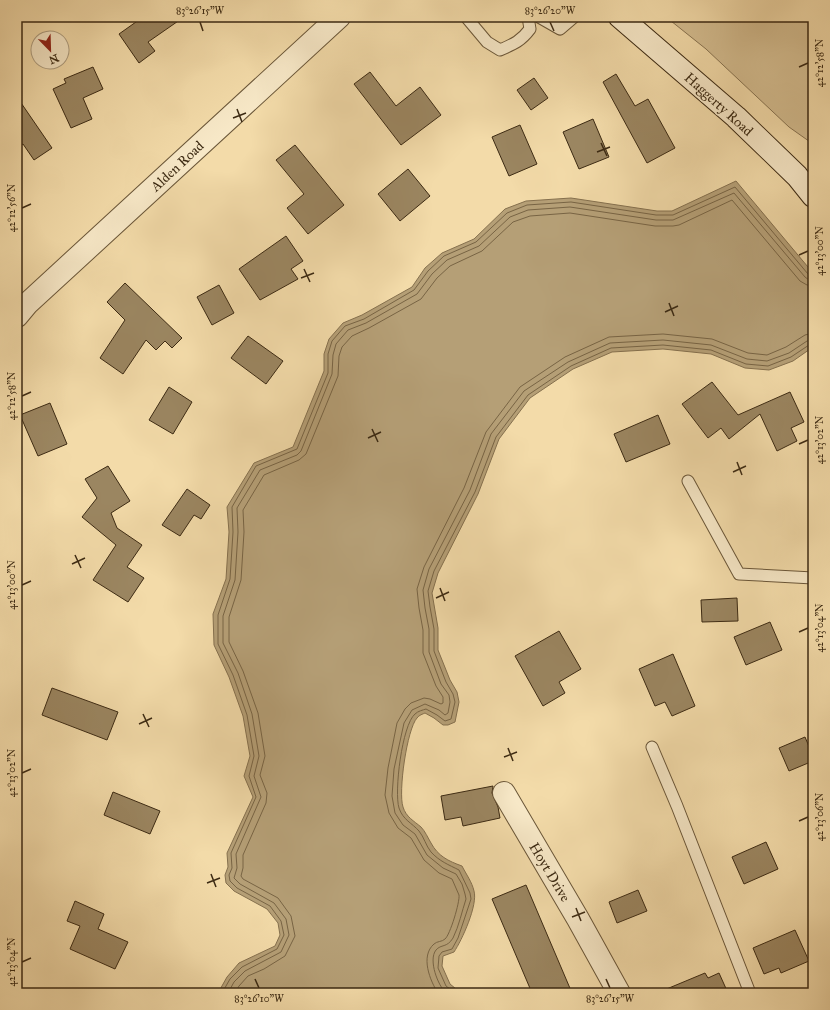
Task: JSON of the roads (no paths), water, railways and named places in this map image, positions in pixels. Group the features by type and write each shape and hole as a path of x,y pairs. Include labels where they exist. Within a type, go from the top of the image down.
{"street":[{"name":"Alden Road","path":"17,316 27,304 339,17"},
{"name":"Haggerty Road","path":"620,17 736,117 797,176 813,196"},
{"name":"Hoyt Drive","path":"504,793 578,919 619,993"}],"lane":[{"path":"466,17 487,42 500,50 524,38 530,29 528,17"},
{"path":"539,17 560,29 574,17"},
{"path":"688,481 739,574 813,578"},
{"path":"652,747 677,806 750,993"}],"water":[{"path":"736,181 813,273 813,347 793,361 769,370 745,368 711,354 663,349 612,352 573,369 530,398 499,439 478,494 438,573 432,593 438,628 438,650 450,680 457,692 459,702 455,722 448,725 443,725 425,713 420,715 413,724 404,761 402,799 404,810 408,816 422,829 440,855 462,866 474,891 474,905 465,931 454,952 443,956 442,966 450,984 461,993 218,993 227,977 239,963 275,946 280,935 278,923 267,909 234,891 226,883 225,875 228,867 227,853 253,797 244,776 250,756 243,716 229,677 214,645 213,614 226,579 229,532 227,507 254,463 293,447 324,371 324,354 329,339 343,323 362,315 412,287 425,268 442,253 474,239 505,209 526,201 571,198 657,211 672,211"}]}
